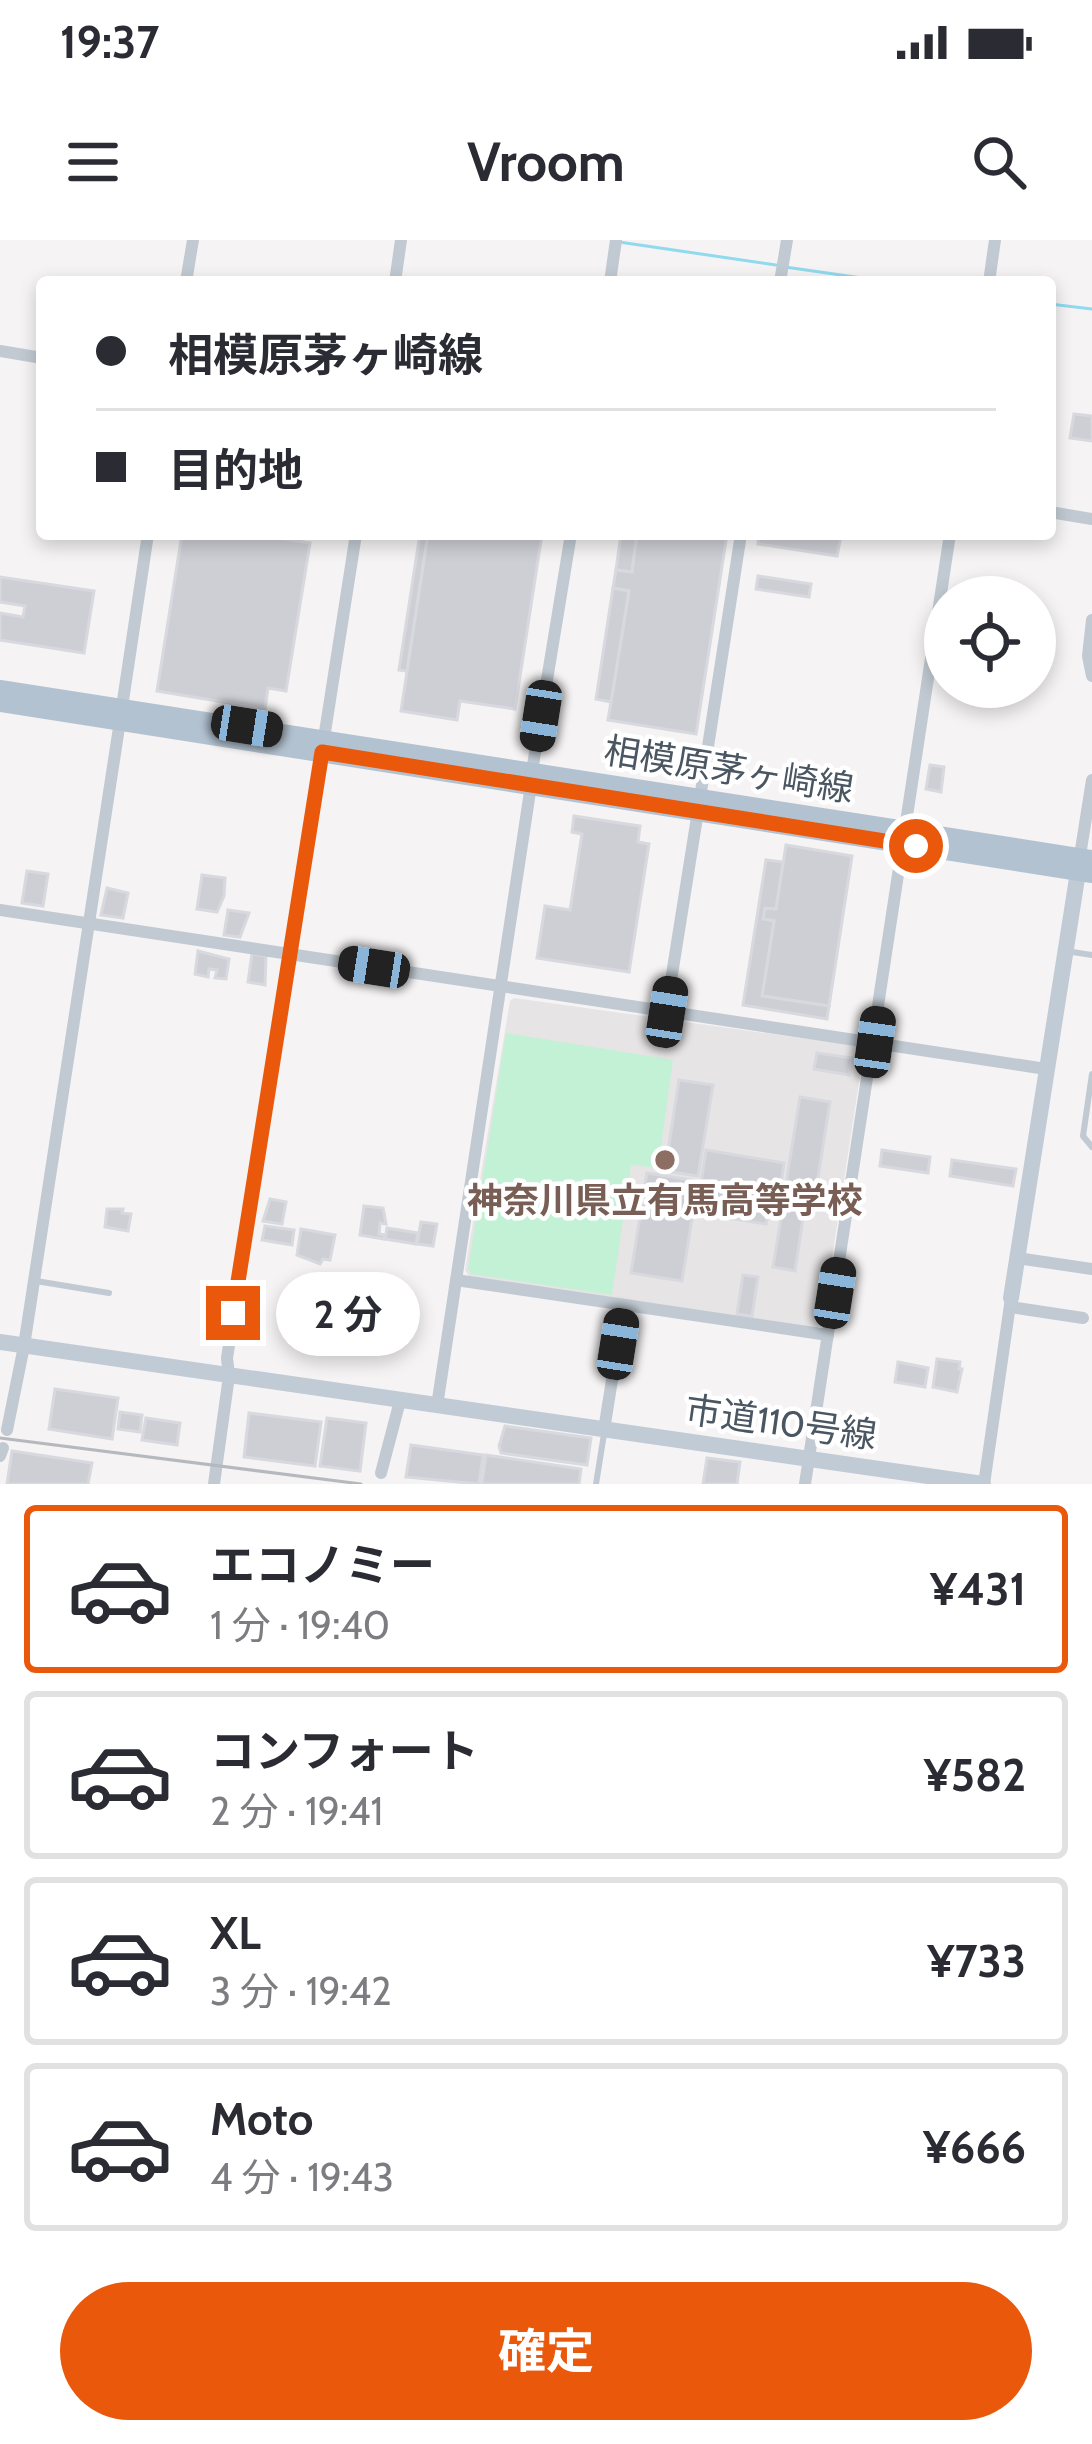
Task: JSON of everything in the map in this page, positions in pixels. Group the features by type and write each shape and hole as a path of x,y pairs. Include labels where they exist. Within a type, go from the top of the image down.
{"main road":[{"name":"相模原茅ヶ崎線","path":"0,688 121,714 532,778 700,798 1085,865"},
{"name":"相模原茅ヶ崎線","path":"0,703 121,714"}],"street":[{"path":"187,276 193,240"},
{"path":"396,276 401,240"},
{"path":"782,272 787,240"},
{"path":"990,276 995,240"},
{"path":"611,276 615,244"},
{"path":"0,351 36,357"},
{"path":"1056,513 1092,519"},
{"path":"7,1430 24,1346 147,540"},
{"path":"214,1484 229,1376 226,1358 355,540"},
{"path":"437,1406 570,540"},
{"path":"667,1012 740,540"},
{"path":"805,1484 949,540"},
{"path":"1092,620 1088,656 1092,676"},
{"path":"983,1484 1046,1069 1085,865 1092,780"},
{"path":"0,910 1046,1069"},
{"path":"1017,1258 1092,1270"},
{"path":"456,1280 828,1335"},
{"path":"1010,1303 1083,1318"},
{"path":"604,1430 624,1305"},
{"name":"市道110号線","path":"0,1342 983,1484"},
{"path":"381,1473 400,1401"}],"lane":[{"path":"1066,951 1092,955"},
{"path":"1091,1082 1083,1136 1092,1148"},
{"path":"34,1281 109,1293"},
{"path":"596,1484 604,1430"}],"shaded area":[{"name":"神奈川県立有馬高等学校","path":"514,998 864,1050 822,1323 816,1329 470,1278 465,1270"}],"green space":[{"path":"506,1033 673,1060 658,1168 631,1165 612,1295 471,1274 468,1269"}],"building":[{"path":"1074,414 1092,416 1092,441 1070,438"},
{"path":"181,540 310,543 286,691 268,688 265,709 157,691"},
{"path":"419,540 427,540 407,671 399,670"},
{"path":"427,540 541,540 515,709 460,701 457,720 401,711"},
{"path":"620,540 636,540 632,572 616,570"},
{"path":"636,540 726,540 696,734 608,720 629,591 613,588 616,570 632,572"},
{"path":"758,540 840,540 837,556 758,544"},
{"path":"758,576 811,584 809,597 756,589"},
{"path":"0,577 94,591 84,653 0,640 0,613 23,617 25,606 0,602"},
{"path":"613,588 629,591 611,702 596,699"},
{"path":"930,765 944,767 941,792 926,789"},
{"path":"574,816 640,826 638,842 649,844 629,972 537,958 545,906 570,910 582,834 572,832"},
{"path":"786,845 852,856 829,1006 762,996 774,921 763,919 765,908 776,909"},
{"path":"766,860 783,862 776,909 765,908 763,919 774,921 762,996 829,1006 827,1019 743,1005"},
{"path":"27,871 48,874 43,906 22,903"},
{"path":"202,875 225,878 217,912 197,909"},
{"path":"107,888 128,893 123,918 101,915"},
{"path":"228,910 249,913 240,937 224,935"},
{"path":"198,951 229,959 226,979 215,978 217,970 209,969 208,977 195,974"},
{"path":"252,954 266,956 265,985 248,982"},
{"path":"817,1053 852,1058 849,1075 814,1069"},
{"path":"679,1080 713,1085 698,1176 665,1171"},
{"path":"800,1097 830,1102 815,1196 785,1191 781,1186 778,1202 770,1201 766,1224 704,1214 707,1190 700,1189 706,1150 784,1163 781,1183 786,1184"},
{"path":"882,1150 930,1157 928,1173 880,1166"},
{"path":"952,1160 1016,1169 1013,1186 950,1176"},
{"path":"647,1173 698,1181 682,1281 631,1273"},
{"path":"785,1194 806,1198 795,1271 773,1267"},
{"path":"270,1199 286,1202 282,1224 263,1221"},
{"path":"364,1206 383,1208 386,1224 380,1223 379,1234 384,1239 360,1235"},
{"path":"107,1209 131,1214 128,1231 105,1227"},
{"path":"421,1222 437,1224 433,1246 417,1244"},
{"path":"265,1226 294,1230 292,1245 262,1240"},
{"path":"387,1228 418,1233 416,1244 385,1239"},
{"path":"301,1229 335,1235 330,1260 320,1264 297,1255"},
{"path":"743,1275 758,1277 752,1316 737,1314"},
{"path":"937,1359 960,1362 957,1392 933,1387"},
{"path":"898,1362 928,1368 925,1387 895,1382"},
{"path":"55,1389 118,1398 112,1439 49,1429"},
{"path":"120,1412 142,1415 140,1432 118,1429"},
{"path":"249,1413 321,1422 315,1466 244,1457"},
{"path":"146,1418 180,1423 177,1445 142,1440"},
{"path":"327,1418 366,1423 360,1471 320,1466"},
{"path":"505,1426 591,1438 587,1465 501,1453"},
{"path":"411,1445 483,1455 479,1484 406,1477"},
{"path":"12,1451 92,1463 88,1484 7,1484"},
{"path":"486,1455 581,1469 579,1484 482,1484"},
{"path":"707,1458 740,1462 737,1484 703,1484"}],"waterway":[{"path":"619,242 776,265"},
{"path":"785,267 848,276"},
{"path":"1056,305 1092,309"}],"railway":[{"path":"0,1438 361,1484"}],"place":[{"name":"神奈川県立有馬高等学校","path":"665,1160"}],"route":[{"path":"233,1313 322,752 916,846"}]}
